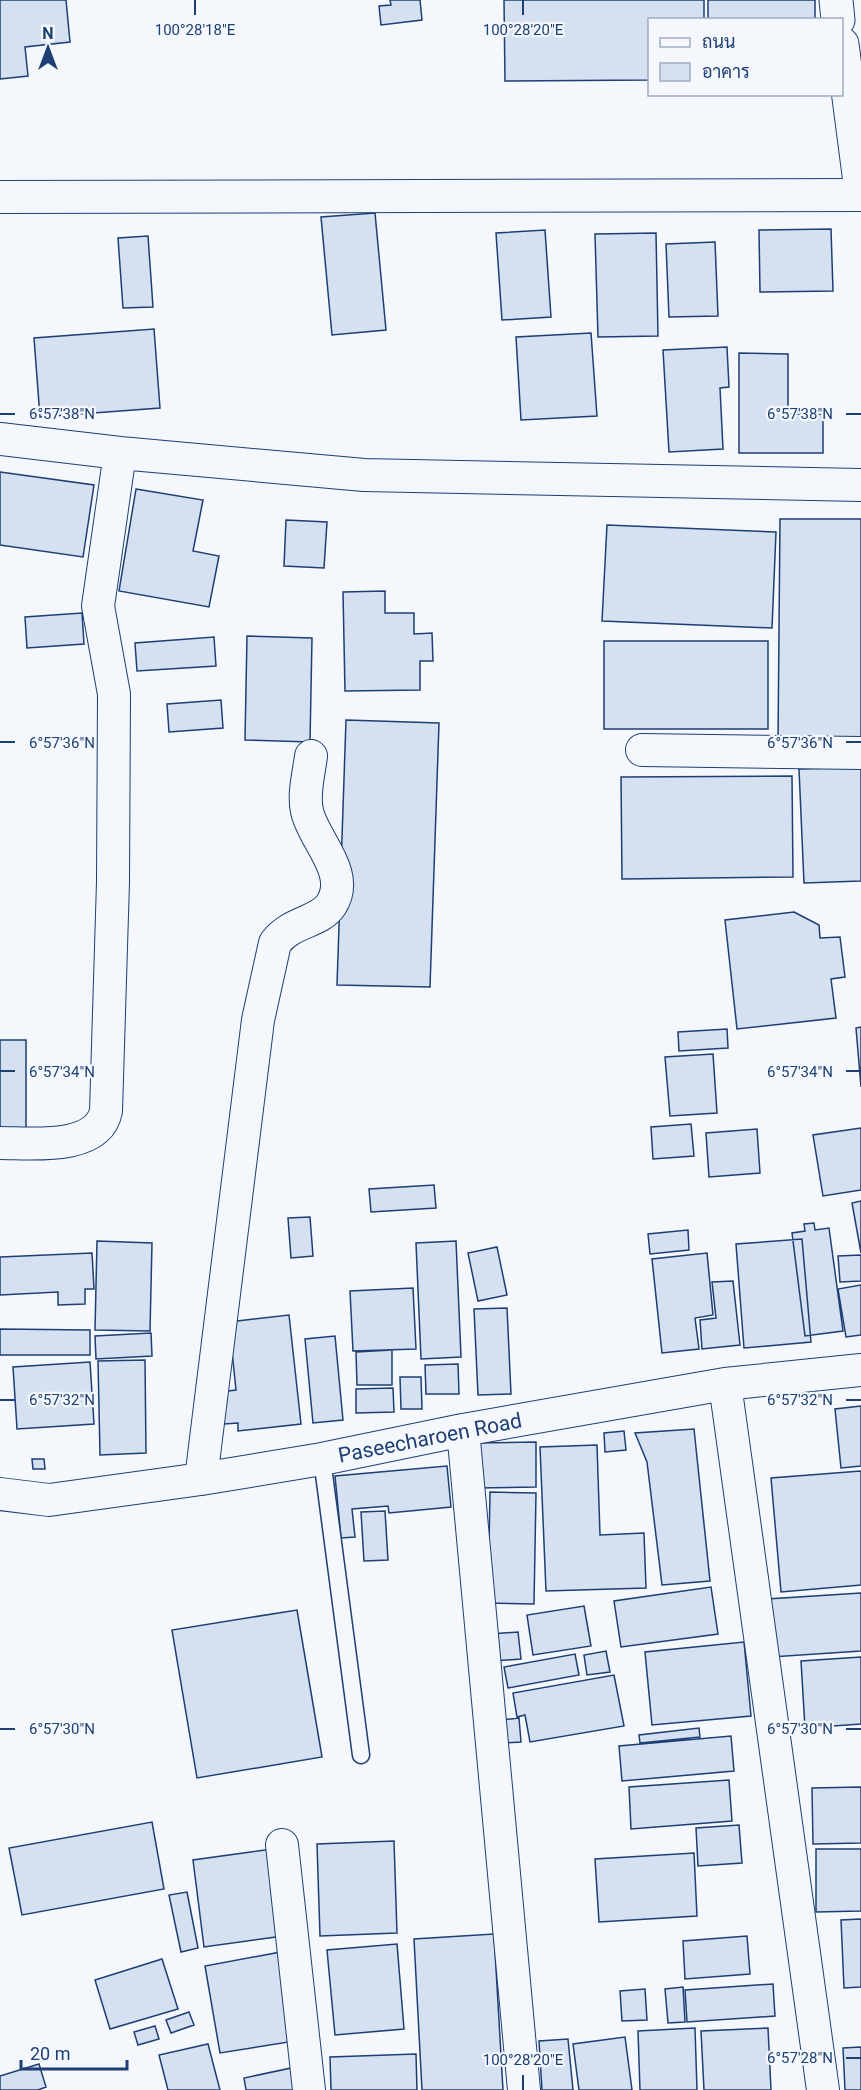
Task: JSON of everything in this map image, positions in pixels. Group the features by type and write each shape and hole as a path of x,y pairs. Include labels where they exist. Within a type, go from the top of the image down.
{"street":[{"path":"836,0 838,18"},
{"path":"0,198 861,193 843,52"},
{"path":"0,439 120,453 364,475 861,485"},
{"path":"0,1143 57,1143 80,1138 92,1132 102,1123 106,1111 113,882 114,694 98,606 120,453"},
{"path":"642,750 861,753"},
{"path":"201,1479 258,1020 275,943 281,934 290,928 327,909 335,893 336,876 333,866 306,807 311,756"},
{"name":"Paseecharoen Road","path":"0,1494 49,1500 201,1479 725,1384 861,1370"},
{"path":"725,1384 823,2090"},
{"path":"463,1430 524,2090"},
{"path":"282,1845 309,2090"}],"lane":[{"path":"321,1459 361,1755"}],"building":[{"path":"0,0 66,0 70,42 25,47 28,76 0,79"},
{"path":"390,0 420,0 422,20 381,25 379,6 391,5"},
{"path":"504,0 704,0 704,18 648,18 648,80 505,81"},
{"path":"708,0 815,0 815,18 708,18"},
{"path":"375,213 386,330 332,335 321,217"},
{"path":"831,229 833,291 760,292 759,230"},
{"path":"545,230 551,317 502,320 496,233"},
{"path":"656,233 658,336 598,337 595,234"},
{"path":"148,236 153,307 123,308 118,238"},
{"path":"715,242 718,316 669,317 666,244"},
{"path":"154,329 160,408 40,417 34,338"},
{"path":"591,333 597,416 521,420 516,337"},
{"path":"727,347 729,387 720,388 723,449 669,452 663,350"},
{"path":"739,353 788,354 788,414 823,414 823,453 739,453"},
{"path":"0,472 94,485 83,557 0,545"},
{"path":"136,489 203,500 193,551 219,556 209,607 119,591"},
{"path":"780,519 861,519 861,742 778,742"},
{"path":"286,520 327,522 324,568 284,566"},
{"path":"607,525 776,532 772,628 602,621"},
{"path":"385,591 385,613 414,613 414,634 432,633 433,661 420,661 420,690 345,691 343,592"},
{"path":"82,613 84,644 27,648 25,617"},
{"path":"247,636 312,638 310,742 245,740"},
{"path":"214,637 216,666 137,671 135,643"},
{"path":"604,641 768,641 768,729 604,729"},
{"path":"221,700 223,728 169,732 167,704"},
{"path":"346,720 439,723 430,987 337,985"},
{"path":"861,767 861,881 804,883 799,769"},
{"path":"792,776 793,877 622,879 621,777"},
{"path":"794,912 819,925 820,938 840,937 845,977 831,979 836,1018 737,1029 725,920"},
{"path":"861,1027 861,1087 856,1028"},
{"path":"727,1029 728,1048 679,1051 678,1032"},
{"path":"0,1040 26,1040 26,1137 0,1136"},
{"path":"713,1054 717,1113 670,1116 665,1057"},
{"path":"691,1124 694,1156 653,1159 651,1127"},
{"path":"861,1128 861,1190 823,1196 813,1135"},
{"path":"757,1129 760,1173 709,1177 706,1133"},
{"path":"434,1185 436,1208 371,1212 369,1189"},
{"path":"861,1201 861,1253 852,1203"},
{"path":"310,1217 313,1256 291,1258 288,1218"},
{"path":"814,1223 815,1230 829,1228 843,1331 805,1336 792,1233 805,1231 804,1224"},
{"path":"688,1230 689,1250 650,1254 648,1234"},
{"path":"802,1239 811,1342 744,1348 736,1244"},
{"path":"97,1241 152,1243 150,1331 95,1330"},
{"path":"456,1241 461,1357 421,1359 416,1243"},
{"path":"497,1247 507,1295 478,1301 468,1253"},
{"path":"92,1253 94,1289 85,1289 85,1304 58,1305 58,1292 0,1295 0,1257"},
{"path":"707,1253 713,1315 695,1318 699,1349 662,1353 652,1259"},
{"path":"861,1255 861,1281 840,1282 838,1256"},
{"path":"733,1281 740,1345 702,1349 700,1320 716,1318 712,1282"},
{"path":"861,1285 861,1335 846,1337 838,1289"},
{"path":"413,1288 416,1349 353,1351 350,1291"},
{"path":"507,1308 511,1394 478,1395 474,1309"},
{"path":"289,1315 301,1424 238,1431 238,1423 224,1424 220,1392 236,1390 229,1322"},
{"path":"0,1329 90,1330 90,1355 0,1355"},
{"path":"151,1333 152,1356 96,1359 95,1336"},
{"path":"335,1336 343,1420 313,1423 305,1339"},
{"path":"392,1350 392,1385 357,1385 356,1352"},
{"path":"145,1360 146,1453 100,1455 98,1361"},
{"path":"90,1362 94,1424 17,1429 13,1367"},
{"path":"458,1364 459,1394 426,1394 425,1365"},
{"path":"400,1377 421,1377 422,1409 401,1409"},
{"path":"393,1388 394,1412 356,1413 356,1389"},
{"path":"861,1406 861,1466 841,1468 835,1409"},
{"path":"694,1429 710,1581 662,1585 647,1462 635,1433"},
{"path":"624,1431 626,1450 605,1452 604,1433"},
{"path":"536,1442 536,1487 475,1488 474,1443"},
{"path":"597,1445 600,1535 644,1533 646,1588 546,1591 540,1447"},
{"path":"32,1459 44,1459 45,1469 33,1469"},
{"path":"447,1466 451,1507 389,1513 388,1506 352,1509 355,1537 341,1538 335,1476"},
{"path":"861,1471 861,1585 781,1592 771,1478"},
{"path":"490,1492 536,1493 534,1604 488,1603"},
{"path":"385,1511 388,1560 364,1561 361,1512"},
{"path":"711,1587 718,1634 621,1647 614,1601"},
{"path":"861,1593 861,1651 771,1657 767,1599"},
{"path":"584,1606 591,1646 533,1655 527,1615"},
{"path":"297,1610 322,1757 197,1778 172,1630"},
{"path":"518,1632 521,1659 494,1661 491,1634"},
{"path":"744,1642 751,1716 652,1725 645,1652"},
{"path":"606,1651 610,1672 587,1675 584,1655"},
{"path":"575,1654 579,1675 508,1688 504,1667"},
{"path":"861,1657 861,1724 805,1728 801,1661"},
{"path":"614,1675 624,1726 530,1742 525,1715 517,1717 513,1693"},
{"path":"519,1718 521,1742 502,1743 500,1720"},
{"path":"699,1728 700,1737 640,1743 639,1735"},
{"path":"731,1736 734,1771 622,1781 619,1746"},
{"path":"729,1780 732,1821 631,1829 629,1787"},
{"path":"861,1787 861,1843 813,1844 812,1788"},
{"path":"152,1822 164,1889 22,1915 9,1848"},
{"path":"739,1825 742,1863 698,1866 696,1828"},
{"path":"394,1841 397,1933 320,1936 317,1844"},
{"path":"272,1849 283,1936 204,1947 193,1860"},
{"path":"816,1849 861,1849 861,1911 816,1912"},
{"path":"694,1853 697,1916 599,1922 595,1859"},
{"path":"187,1892 198,1948 181,1952 169,1895"},
{"path":"861,1919 861,1987 844,1988 841,1920"},
{"path":"494,1934 503,2090 422,2090 414,1939"},
{"path":"747,1936 750,1974 685,1979 683,1941"},
{"path":"397,1944 404,2029 335,2035 327,1950"},
{"path":"281,1952 295,2041 220,2053 205,1966"},
{"path":"162,1959 178,2009 110,2029 95,1980"},
{"path":"773,1984 775,2016 687,2022 685,1990"},
{"path":"683,1987 685,2022 668,2023 665,1989"},
{"path":"645,1989 647,2020 622,2021 620,1991"},
{"path":"189,2012 194,2025 171,2033 166,2020"},
{"path":"155,2026 159,2039 138,2045 134,2032"},
{"path":"695,2028 697,2090 640,2090 638,2031"},
{"path":"768,2028 771,2090 704,2090 701,2031"},
{"path":"625,2037 632,2090 579,2090 573,2044"},
{"path":"568,2039 573,2090 542,2090 539,2041"},
{"path":"208,2044 220,2090 168,2090 159,2055"},
{"path":"861,2047 861,2090 845,2090 843,2048"},
{"path":"416,2054 417,2090 331,2090 330,2057"},
{"path":"39,2064 46,2087 38,2090 0,2090 0,2076"},
{"path":"296,2067 301,2090 246,2090 244,2078"}]}
